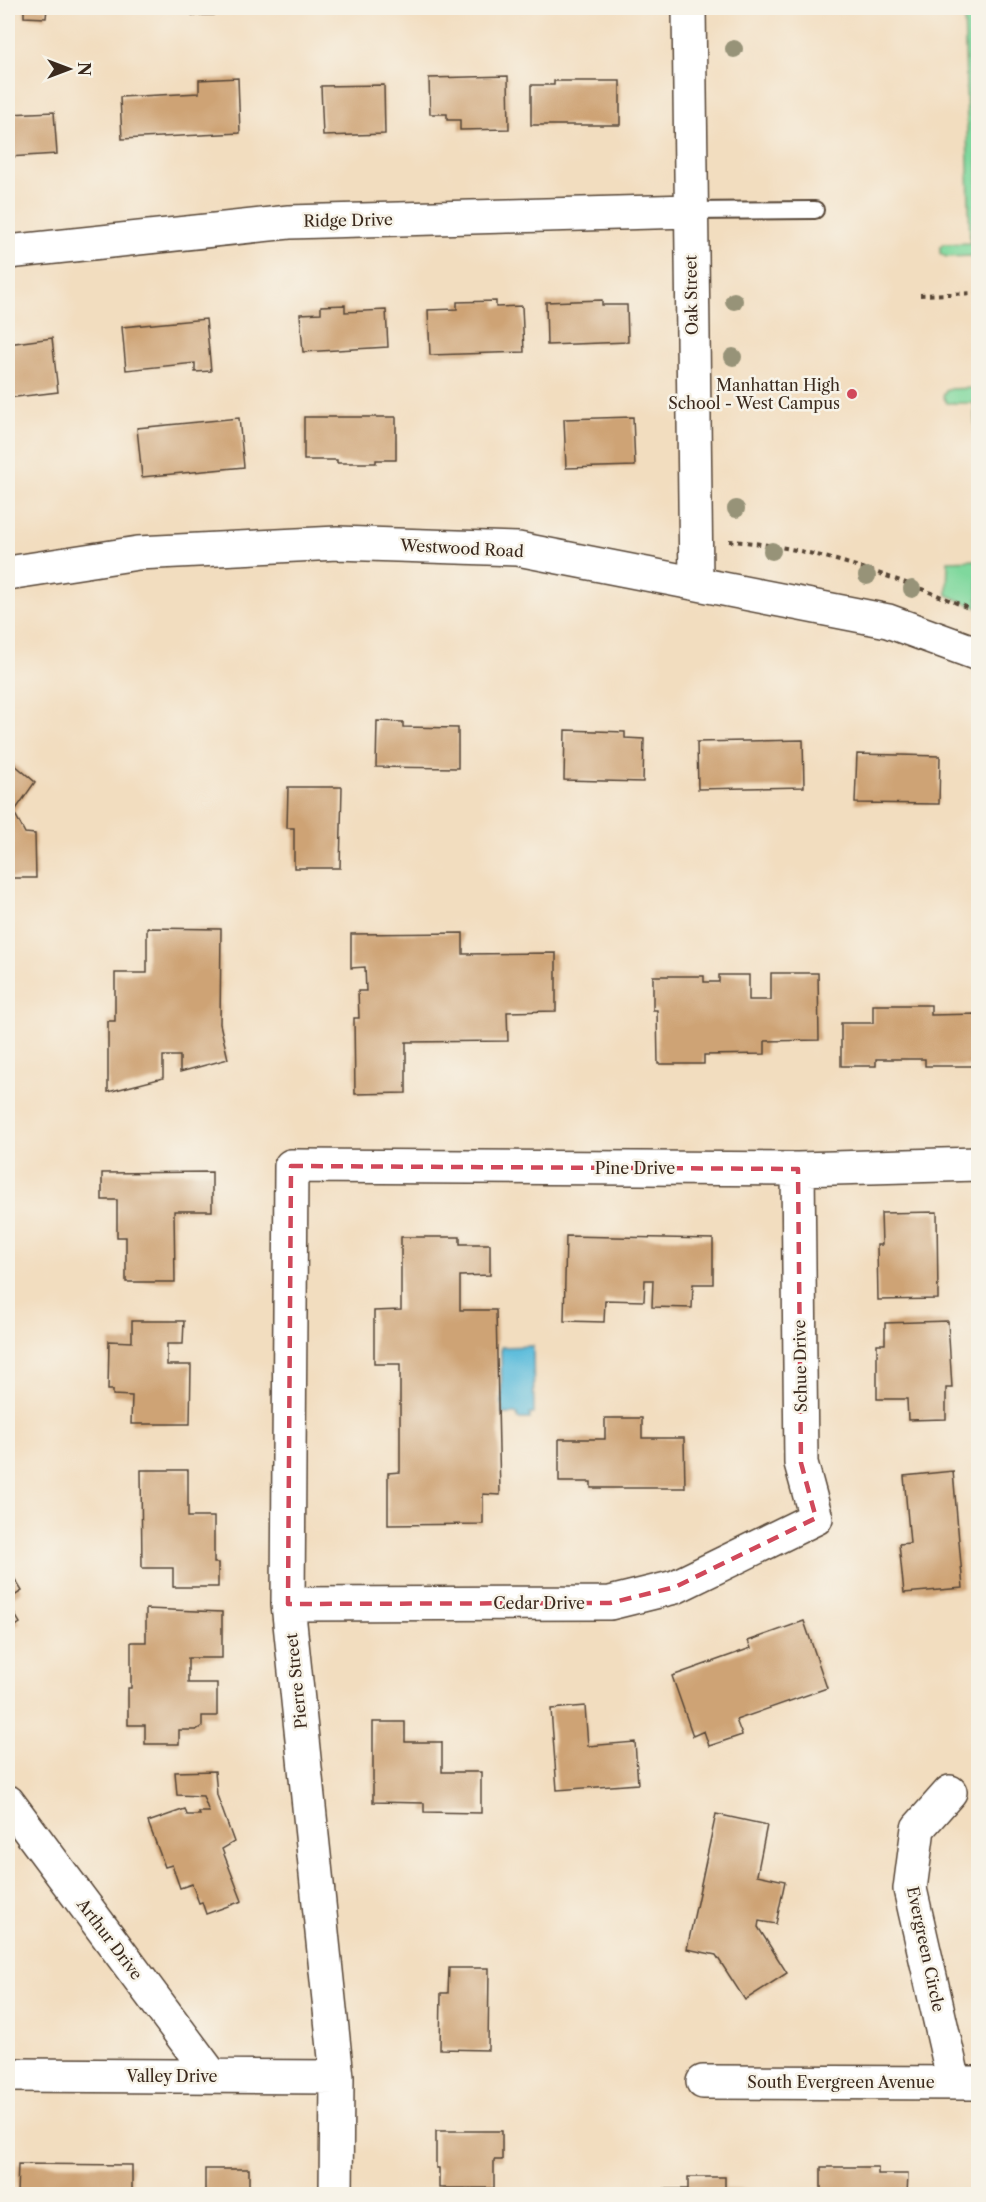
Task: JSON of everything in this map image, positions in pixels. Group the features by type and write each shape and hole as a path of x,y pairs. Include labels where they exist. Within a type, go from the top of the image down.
{"street":[{"name":"Oak Street","path":"689,8 696,582"},
{"name":"Ridge Drive","path":"8,252 290,222 690,211"},
{"name":"Westwood Road","path":"8,573 138,553 338,543 518,549 888,621 978,654"},
{"name":"Pine Drive","path":"291,1166 798,1169 978,1164"},
{"name":"Pierre Street","path":"291,1166 288,1604 337,2077 336,2194"},
{"name":"Schue Drive","path":"777,1535 816,1518 801,1463 798,1169"},
{"name":"Cedar Drive","path":"288,1604 610,1603 675,1587 777,1535"},
{"name":"Evergreen Circle","path":"950,1792 918,1828 910,1889 966,2082"},
{"name":"Arthur Drive","path":"8,1802 212,2076"},
{"name":"Valley Drive","path":"8,2075 337,2077"},
{"name":"South Evergreen Avenue","path":"703,2082 966,2082"}],"lane":[{"path":"690,211 815,210"}],"path":[{"path":"920,295 978,293"},
{"path":"695,539 741,542 794,550 885,575 978,612"}],"highlighted area":[{"path":"291,1166 798,1169 801,1463 816,1518 675,1587 610,1603 288,1604"}],"green space":[{"path":"964,9 978,13 978,284 973,284 972,256 946,257 940,253 943,244 970,243"},
{"path":"974,299 978,299 978,521 974,403 947,403 943,396 947,389 975,388"},
{"path":"978,560 978,608 947,595 948,561"}],"water":[{"path":"533,1346 534,1414 530,1414 530,1419 518,1419 517,1414 502,1414 501,1347"}],"building":[{"path":"24,8 47,8 46,18 24,17"},
{"path":"192,8 214,8 214,15 192,15"},
{"path":"508,76 509,129 460,130 460,120 447,120 447,114 430,114 429,78"},
{"path":"238,78 240,133 122,139 120,97 199,93 199,80"},
{"path":"554,81 620,81 620,125 531,125 531,85 554,85"},
{"path":"384,85 385,134 323,136 321,86"},
{"path":"54,112 57,154 8,157 8,114"},
{"path":"602,300 602,305 627,305 628,342 547,345 546,302"},
{"path":"496,301 496,307 522,306 524,352 430,355 428,310 457,309 457,302"},
{"path":"345,305 345,312 386,310 388,347 303,352 300,314 321,313 321,306"},
{"path":"206,319 211,371 195,372 195,363 126,370 122,327"},
{"path":"52,338 58,392 8,398 8,344"},
{"path":"304,417 396,417 396,460 376,460 376,463 337,463 337,460 304,460"},
{"path":"633,417 635,466 566,468 564,419"},
{"path":"239,418 244,467 142,477 137,428"},
{"path":"377,721 403,722 403,727 458,728 458,768 376,767"},
{"path":"565,730 625,732 625,738 644,739 643,782 564,780"},
{"path":"803,740 804,787 698,789 697,742"},
{"path":"857,754 940,756 939,804 855,803"},
{"path":"8,759 35,782 14,812 25,833 35,834 36,878 8,878"},
{"path":"288,787 342,787 340,868 294,868 294,828 287,828"},
{"path":"147,928 221,929 220,1024 228,1059 180,1072 180,1056 163,1056 163,1078 108,1092 108,1021 115,1021 115,973 147,973"},
{"path":"463,933 463,954 556,953 556,1011 507,1012 508,1041 406,1042 406,1093 355,1094 354,1018 359,1018 358,991 366,991 365,967 351,968 351,934"},
{"path":"771,973 818,973 819,1040 765,1041 765,1054 704,1055 704,1064 658,1064 657,1010 653,1010 653,976 704,976 704,982 719,982 719,975 749,975 749,1000 771,1000"},
{"path":"873,1005 931,1005 931,1015 978,1014 978,1066 925,1066 925,1059 876,1059 876,1066 841,1066 841,1023 873,1023"},
{"path":"212,1172 212,1211 174,1211 175,1282 126,1282 126,1237 117,1237 117,1200 102,1200 102,1173"},
{"path":"937,1212 938,1299 878,1300 877,1245 882,1245 881,1213"},
{"path":"566,1236 713,1239 713,1284 693,1284 692,1308 652,1307 653,1280 645,1280 644,1301 605,1300 604,1322 564,1321"},
{"path":"401,1237 460,1237 460,1244 490,1244 490,1275 460,1276 460,1310 496,1310 500,1495 483,1494 483,1524 388,1525 388,1473 400,1472 400,1364 374,1364 374,1311 401,1310"},
{"path":"132,1321 184,1321 183,1344 167,1344 167,1365 191,1365 190,1424 131,1424 132,1396 113,1395 113,1390 108,1390 109,1341 132,1342"},
{"path":"948,1321 952,1388 946,1388 946,1419 908,1420 907,1399 877,1399 877,1344 885,1344 885,1323"},
{"path":"605,1418 642,1418 642,1438 684,1438 685,1488 591,1488 591,1482 559,1482 559,1439 605,1439"},
{"path":"141,1470 188,1470 188,1517 214,1517 214,1563 218,1563 218,1587 173,1587 173,1568 142,1568"},
{"path":"953,1471 963,1588 904,1593 899,1544 910,1543 904,1476"},
{"path":"8,1568 22,1591 8,1600"},
{"path":"8,1603 20,1623 8,1631"},
{"path":"146,1609 222,1612 222,1658 188,1658 188,1683 217,1683 217,1716 202,1716 202,1726 196,1730 179,1730 179,1744 145,1744 145,1725 128,1725 131,1642 146,1642"},
{"path":"804,1621 827,1688 736,1720 742,1735 709,1746 704,1731 693,1736 672,1676 751,1648 748,1641"},
{"path":"585,1706 588,1746 635,1742 638,1784 557,1790 551,1709"},
{"path":"373,1722 405,1722 405,1742 442,1742 442,1772 481,1772 481,1813 424,1812 424,1803 373,1802"},
{"path":"215,1771 217,1795 234,1842 222,1849 242,1901 206,1914 192,1884 180,1888 172,1865 165,1867 148,1822 185,1809 187,1815 209,1812 203,1796 177,1795 175,1772"},
{"path":"716,1814 767,1825 757,1875 785,1881 776,1924 759,1921 758,1927 787,1973 745,2000 716,1955 687,1949"},
{"path":"449,1968 489,1968 488,2050 440,2049 441,1993 448,1993"},
{"path":"436,2131 502,2131 502,2160 494,2160 494,2188 439,2188 439,2168 436,2168"},
{"path":"18,2164 132,2165 132,2194 17,2194"},
{"path":"821,2167 878,2167 878,2174 908,2174 907,2194 821,2194"},
{"path":"205,2169 249,2169 249,2194 205,2194"},
{"path":"688,2177 725,2177 725,2189 749,2190 749,2194 665,2194 665,2189 688,2189"}],"place":[{"name":"Manhattan High School - West Campus","path":"852,394"}]}
